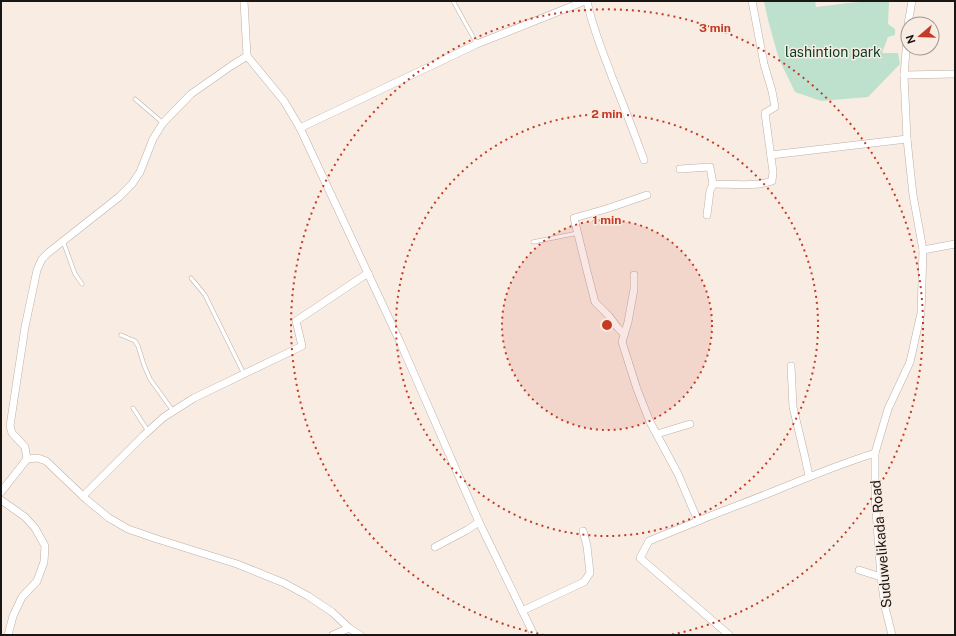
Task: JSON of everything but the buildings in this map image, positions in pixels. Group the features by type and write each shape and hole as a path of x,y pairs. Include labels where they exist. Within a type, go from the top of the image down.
{"street":[{"path":"244,1 248,56 284,101 300,128 400,342 479,522 534,635"},
{"path":"300,128 477,44 586,1 598,38 644,160"},
{"path":"713,184 767,183 772,181 773,172 765,113 775,106 764,64 752,1"},
{"path":"909,16 912,1"},
{"path":"27,459 25,447 12,433 10,426 25,327 38,270 42,259 119,197 132,184 140,172 153,139 163,123 191,94 248,56"},
{"name":"Suduwelikada Road","path":"892,635 885,607 881,577 875,497 875,453 888,409 910,362 920,320 923,250 913,195 907,139 904,75 906,56"},
{"path":"904,75 955,74"},
{"path":"771,155 907,139"},
{"path":"680,169 710,167 713,184 710,191 707,215"},
{"path":"624,334 595,302 574,218 647,195"},
{"path":"923,250 955,244"},
{"path":"83,496 164,417 194,398 302,346 296,321 368,273"},
{"path":"634,275 634,289 628,322 622,342 637,389 650,422 678,474 698,521"},
{"path":"791,366 793,407 806,457 809,476"},
{"path":"657,434 690,424"},
{"path":"729,635 640,558 649,541 809,476 875,453"},
{"path":"1,492 27,459 38,458 46,461 109,518 128,529 237,564 284,583 308,596 332,612 349,628 360,635"},
{"path":"1,500 25,517 45,546 44,562 37,581 22,597 13,616 8,635"},
{"path":"435,547 479,522"},
{"path":"522,611 584,582 590,573 587,546 583,531"},
{"path":"859,570 881,577"},
{"path":"333,635 349,628"}],"lane":[{"path":"453,1 477,44"},
{"path":"135,100 163,123"},
{"path":"533,242 578,233"},
{"path":"63,241 75,274 82,284"},
{"path":"191,278 205,295 244,374"},
{"path":"122,335 135,342 138,346 150,378 173,411"},
{"path":"133,408 148,431"}],"green space":[{"name":"lashintion park","path":"764,1 815,1 816,7 862,2 889,2 888,24 895,29 895,35 888,37 882,53 898,53 900,64 868,97 821,101 795,92 779,59"}]}
